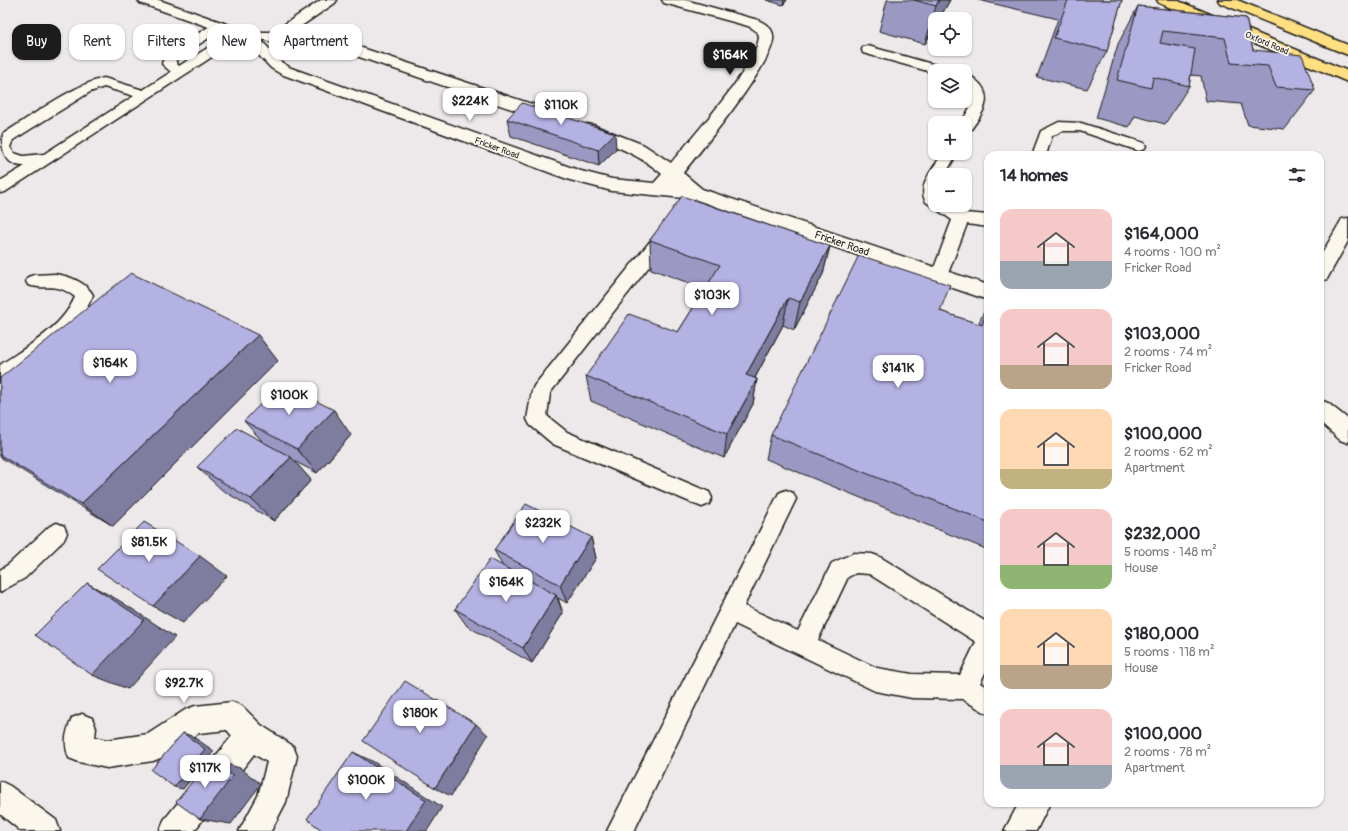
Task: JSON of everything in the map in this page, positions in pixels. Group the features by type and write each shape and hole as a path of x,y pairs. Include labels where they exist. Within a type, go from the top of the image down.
{"main road":[{"name":"Oxford Road","path":"1164,0 1348,77"},
{"path":"1225,0 1344,47"}],"street":[{"name":"Fricker Road","path":"145,0 213,24"},
{"path":"293,24 330,0"},
{"path":"657,190 673,173 729,102 760,54 765,44 766,35 762,29 753,24 669,0"},
{"name":"Fricker Road","path":"261,51 276,65 286,71 576,176 612,185 700,194 984,292"},
{"name":"Fricker Road","path":"362,53 568,123 638,149 700,194"},
{"path":"1324,267 1348,224"},
{"path":"1324,411 1348,434"},
{"path":"1324,428 1338,434 1348,434"},
{"path":"82,728 79,748 107,754 152,747 194,720 232,716 251,735 283,756 271,802 254,831"},
{"path":"175,831 251,735"},
{"path":"0,796 41,830"},
{"path":"1020,831 1033,807"}],"lane":[{"path":"181,71 170,66 170,57 207,34"},
{"path":"868,50 928,67"},
{"path":"0,188 181,71 207,59"},
{"path":"48,158 22,161 9,156 2,148 8,136 85,89 104,82 146,95"},
{"path":"972,83 980,91 980,103 972,116"},
{"path":"1040,151 1046,134 1059,126 1081,127 1139,146"},
{"path":"700,194 682,217 666,233 541,391 537,419 560,438 702,498"},
{"path":"952,212 961,218 984,221"},
{"path":"939,276 961,218"},
{"path":"0,375 66,326 82,306 84,295 75,287 56,280 34,281"},
{"path":"620,831 786,499"},
{"path":"0,582 17,571 57,533"},
{"path":"803,646 840,570 854,563 872,564 984,634"},
{"path":"731,611 875,679 912,686 953,686 966,688 984,699"},
{"path":"966,688 984,650"}],"building":[{"path":"914,0 939,0 936,6"},
{"path":"1068,0 1122,0 1107,51 1054,38"},
{"path":"1138,6 1246,18 1253,50 1302,55 1315,90 1276,87 1268,66 1231,63 1225,38 1163,31 1160,43 1195,49 1189,86 1153,77 1151,88 1117,80"},
{"path":"522,103 615,133 598,150 507,119"},
{"path":"682,196 830,246 800,302 788,298 746,375 757,379 727,434 586,376 629,314 678,332 720,265 650,240"},
{"path":"859,255 950,285 940,311 982,325 984,319 984,520 771,435"},
{"path":"131,273 258,335 81,504 0,455 0,378"},
{"path":"281,383 334,410 297,449 244,421"},
{"path":"237,428 291,457 251,499 197,467"},
{"path":"526,504 591,537 560,585 494,550"},
{"path":"144,522 200,556 153,606 97,569"},
{"path":"490,559 556,595 523,648 455,609"},
{"path":"87,583 144,620 92,675 35,635"},
{"path":"405,681 476,724 435,788 363,741"},
{"path":"183,733 205,749 174,787 151,770"},
{"path":"353,752 426,800 406,831 323,831 307,819"},
{"path":"210,759 233,776 200,819 176,802"}]}
